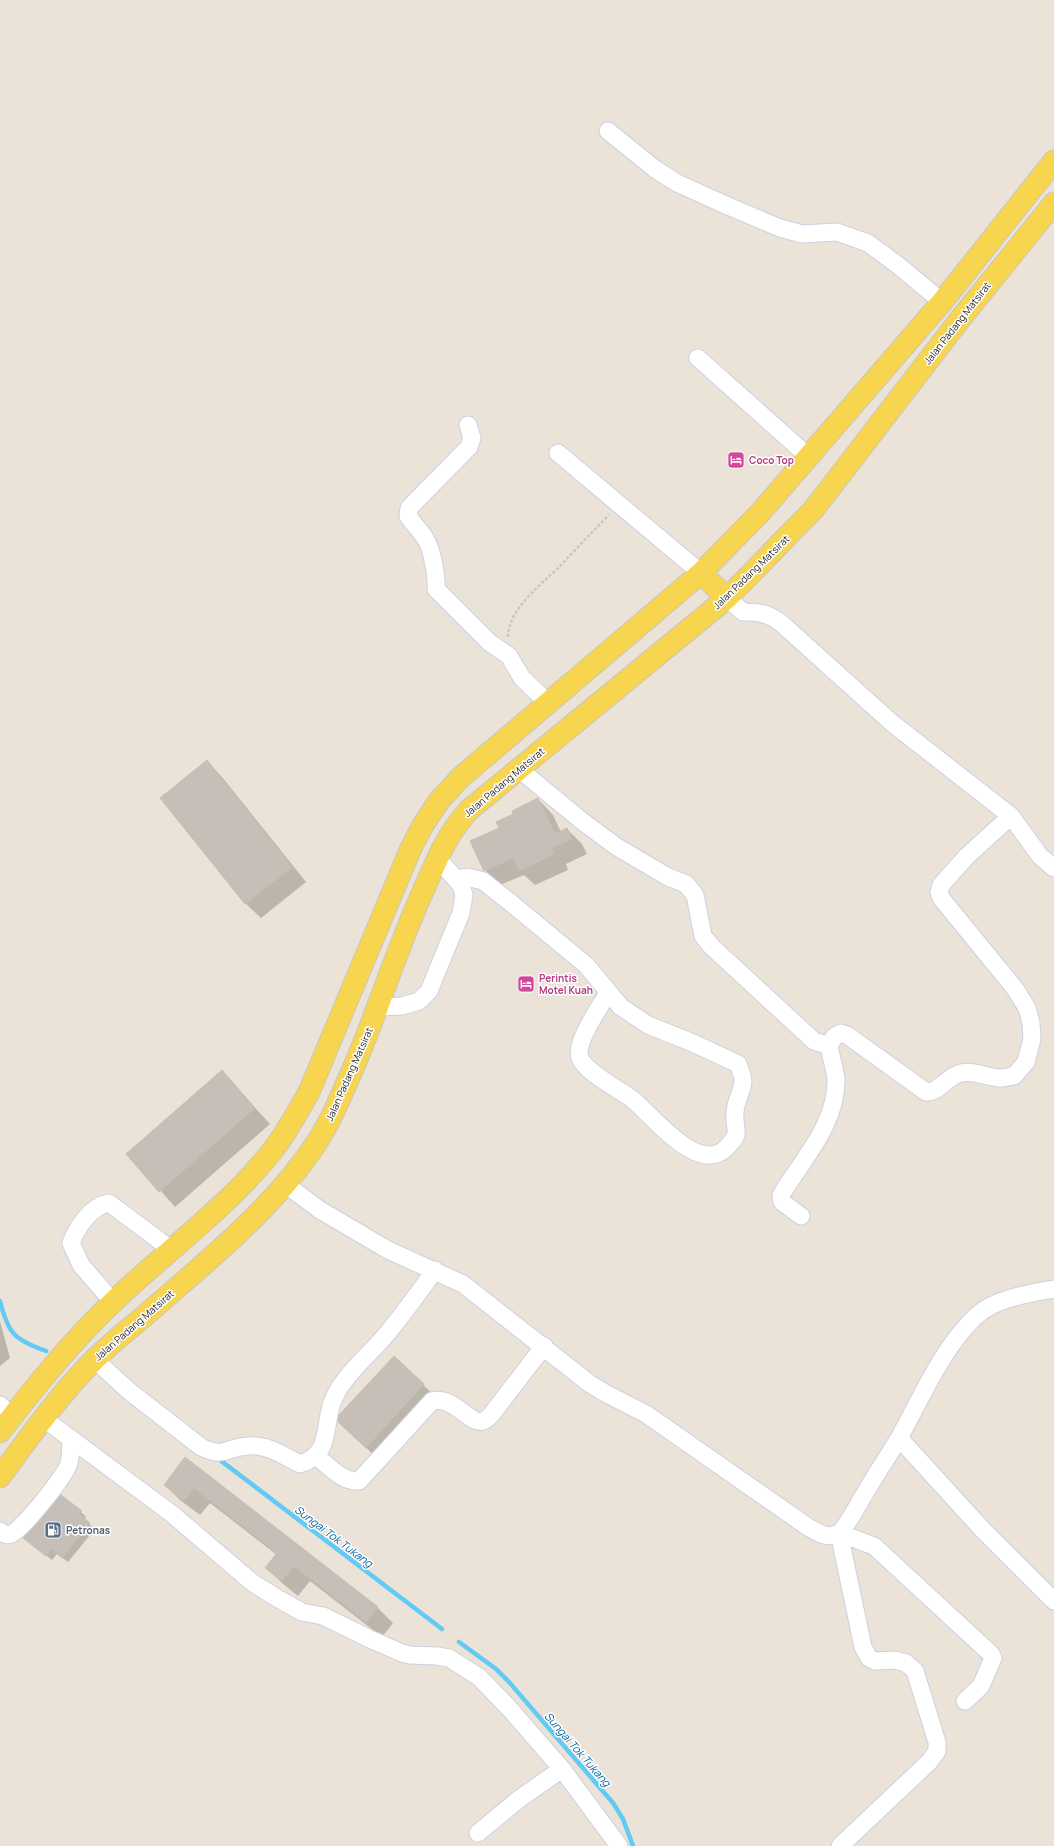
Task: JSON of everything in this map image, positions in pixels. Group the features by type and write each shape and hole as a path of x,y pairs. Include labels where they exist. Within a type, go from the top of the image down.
{"main road":[{"path":"4,1418 113,1302 238,1189 269,1155 298,1113 309,1092 411,848 439,801 461,777 701,573 759,514 942,302 1054,161"},
{"name":"Jalan Padang Matsirat","path":"0,1477 43,1418 94,1359 228,1242 285,1184 319,1140 335,1109 378,1007 408,925 445,841 456,824 469,810 727,598 814,509 960,318 1054,203"},
{"path":"701,573 727,598"}],"street":[{"path":"608,131 655,169 672,180 728,206 787,230 802,234 837,232 868,243 899,266 942,302"},
{"path":"698,358 809,457"},
{"path":"468,425 472,438 469,447 408,508 408,516 425,537 429,545 436,580 436,589 489,642 509,656 522,678 548,703"},
{"path":"558,453 701,573"},
{"path":"727,598 743,612 769,614 781,623 892,723 1011,816 1040,856 1054,868"},
{"path":"519,769 582,821 617,847 668,877 686,884 695,895 703,936 712,947 814,1041 829,1046"},
{"path":"801,1216 782,1202 781,1195 813,1147 830,1113 836,1078 829,1046 834,1037 841,1033 847,1035 926,1092 934,1091 947,1080 960,1074 973,1072 1002,1078 1014,1076 1026,1062 1032,1038 1032,1023 1027,1008 1016,990 941,898 939,892 941,885 967,856 1011,816"},
{"path":"378,1007 402,1006 419,1001 429,991 461,914 464,895 461,885 438,859"},
{"path":"456,879 467,877 482,881 582,961 621,1007 648,1025 693,1043 738,1064 743,1080 735,1106 736,1134 730,1144 721,1153 711,1156 698,1154 678,1141 632,1100 596,1076 580,1059 579,1049 585,1033 608,992"},
{"path":"285,1184 320,1210 388,1250 436,1270 463,1284 544,1346 590,1384 646,1414 819,1534 829,1536 839,1533 874,1546 991,1654 993,1658 981,1686 966,1701"},
{"path":"113,1302 82,1265 71,1243 76,1231 93,1211 101,1205 109,1203 172,1250"},
{"path":"94,1359 129,1391 201,1447 213,1453 220,1453 249,1445 271,1449 300,1464 316,1456 326,1432 332,1405 340,1389 385,1336 436,1270"},
{"path":"840,1846 929,1762 937,1751 937,1742 915,1671 906,1663 895,1660 875,1661 869,1658 863,1647 839,1533 852,1515 899,1438 929,1381 954,1341 976,1316 993,1304 1054,1289"},
{"path":"316,1456 344,1478 352,1481 359,1481 432,1401 439,1399 448,1402 477,1422 483,1421 491,1415 544,1346"},
{"path":"43,1418 172,1514 253,1583 276,1598 302,1612 323,1616 370,1639 410,1656 437,1656 449,1658 479,1677 495,1692 562,1769 620,1846"},
{"path":"899,1438 920,1459 982,1529 1054,1601"},
{"path":"0,1531 5,1535 12,1534 23,1525 60,1481 69,1464 71,1439"},
{"path":"478,1833 519,1799 562,1769"}],"path":[{"path":"509,656 508,628 520,607 538,586 559,567 619,504"}],"building":[{"path":"207,760 292,867 245,904 160,798"},
{"path":"538,798 555,834 567,828 572,839 551,848 554,854 519,871 513,858 484,871 470,841 499,828 496,822 513,814 512,811"},
{"path":"222,1070 255,1108 159,1192 126,1154"},
{"path":"394,1356 424,1384 366,1448 338,1422 339,1415"},
{"path":"185,1457 378,1607 366,1622 294,1566 282,1581 265,1568 277,1553 194,1488 184,1501 164,1485"},
{"path":"61,1495 82,1511 79,1514 90,1523 62,1558 52,1549 46,1556 23,1538"}],"waterway":[{"name":"Sungai Tok Tukang","path":"0,1301 6,1321 14,1334 27,1343 46,1351"},
{"name":"Sungai Tok Tukang","path":"216,1457 442,1629"},
{"name":"Sungai Tok Tukang","path":"459,1642 496,1669 509,1682 613,1803 623,1819 633,1846"}],"place":[{"name":"Coco Top","path":"736,460"},
{"name":"Perintis Motel Kuah","path":"526,984"},
{"name":"Petronas","path":"53,1530"}]}
